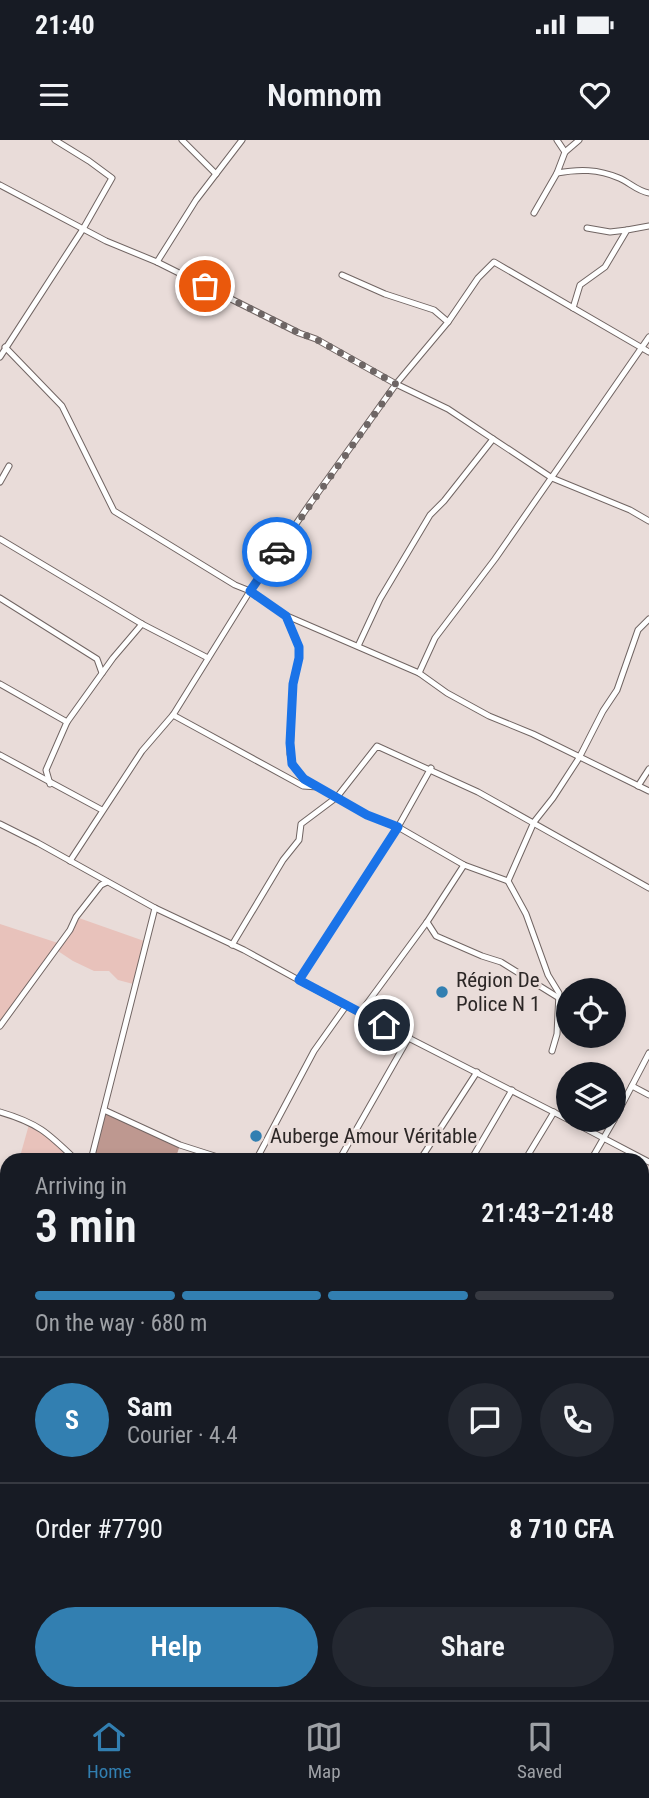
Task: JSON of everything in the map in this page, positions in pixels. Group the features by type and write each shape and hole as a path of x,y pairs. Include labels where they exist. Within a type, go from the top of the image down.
{"street":[{"path":"0,357 112,178 55,140"},
{"path":"182,140 216,174"},
{"path":"157,262 196,200 242,140"},
{"path":"557,140 565,152"},
{"path":"534,213 557,173 565,152 579,140"},
{"path":"557,173 583,169 593,171 620,178 649,194"},
{"path":"0,185 82,229 316,339 447,409 552,478 649,521"},
{"path":"587,228 610,232 649,226"},
{"path":"573,308 580,285 605,267 627,230"},
{"path":"70,861 142,751 173,715 250,591 396,384 448,322 478,278 494,262 649,352"},
{"path":"342,275 385,294 433,310 448,322"},
{"path":"419,673 435,638 552,478 649,337"},
{"path":"5,347 62,406 114,511 235,585 250,591 286,616 419,673 447,693 489,716 533,734 649,791"},
{"path":"358,646 380,599 430,515 493,439"},
{"path":"0,482 9,466"},
{"path":"0,539 142,624 208,658"},
{"path":"0,598 97,659 102,673"},
{"path":"286,616 299,647 293,684 290,754 297,771 304,779 367,815 398,827 464,866 508,881 526,914 548,975 556,988"},
{"path":"508,881 534,822 579,758 617,690 638,630 649,620"},
{"path":"50,783 46,770 66,722 142,624"},
{"path":"0,684 66,722"},
{"path":"173,715 303,786 318,787"},
{"path":"232,945 283,860 299,840 301,824 337,797 377,746 430,768 534,822 649,888"},
{"path":"0,755 102,810"},
{"path":"299,980 398,827 430,768"},
{"path":"639,786 649,769"},
{"path":"0,824 155,908 232,945 554,1112 529,1153"},
{"path":"360,1013 427,922 464,866"},
{"path":"0,1026 70,930 76,917 101,885 107,882"},
{"path":"93,1153 155,908"},
{"path":"427,922 436,936 501,962 556,996"},
{"path":"260,1153 314,1051 346,1006"},
{"path":"343,1153 409,1037"},
{"path":"552,1051 556,1037"},
{"path":"626,1097 649,1053"},
{"path":"425,1153 477,1072"},
{"path":"632,1086 649,1095"},
{"path":"475,1153 512,1090"},
{"path":"104,1110 180,1145 205,1153"},
{"path":"0,1112 30,1121 69,1153"},
{"path":"592,1132 632,1153"},
{"path":"596,1153 608,1132"}],"shaded area":[{"path":"76,917 147,942 137,985 118,980 109,971 94,971 55,949 0,1024 0,924 58,943"},
{"path":"104,1110 180,1145 177,1153 93,1153"},
{"path":"30,1121 68,1153 21,1153"}],"way so far":[{"path":"205,286 316,339 396,384 277,552"}],"place":[{"name":"Région De Police N 1","path":"442,992"},
{"name":"Auberge Amour Véritable","path":"256,1136"}],"route":[{"path":"277,552 250,591 286,616 299,647 293,684 290,743 292,764 304,779 367,815 398,827 299,980 384,1025"}]}
